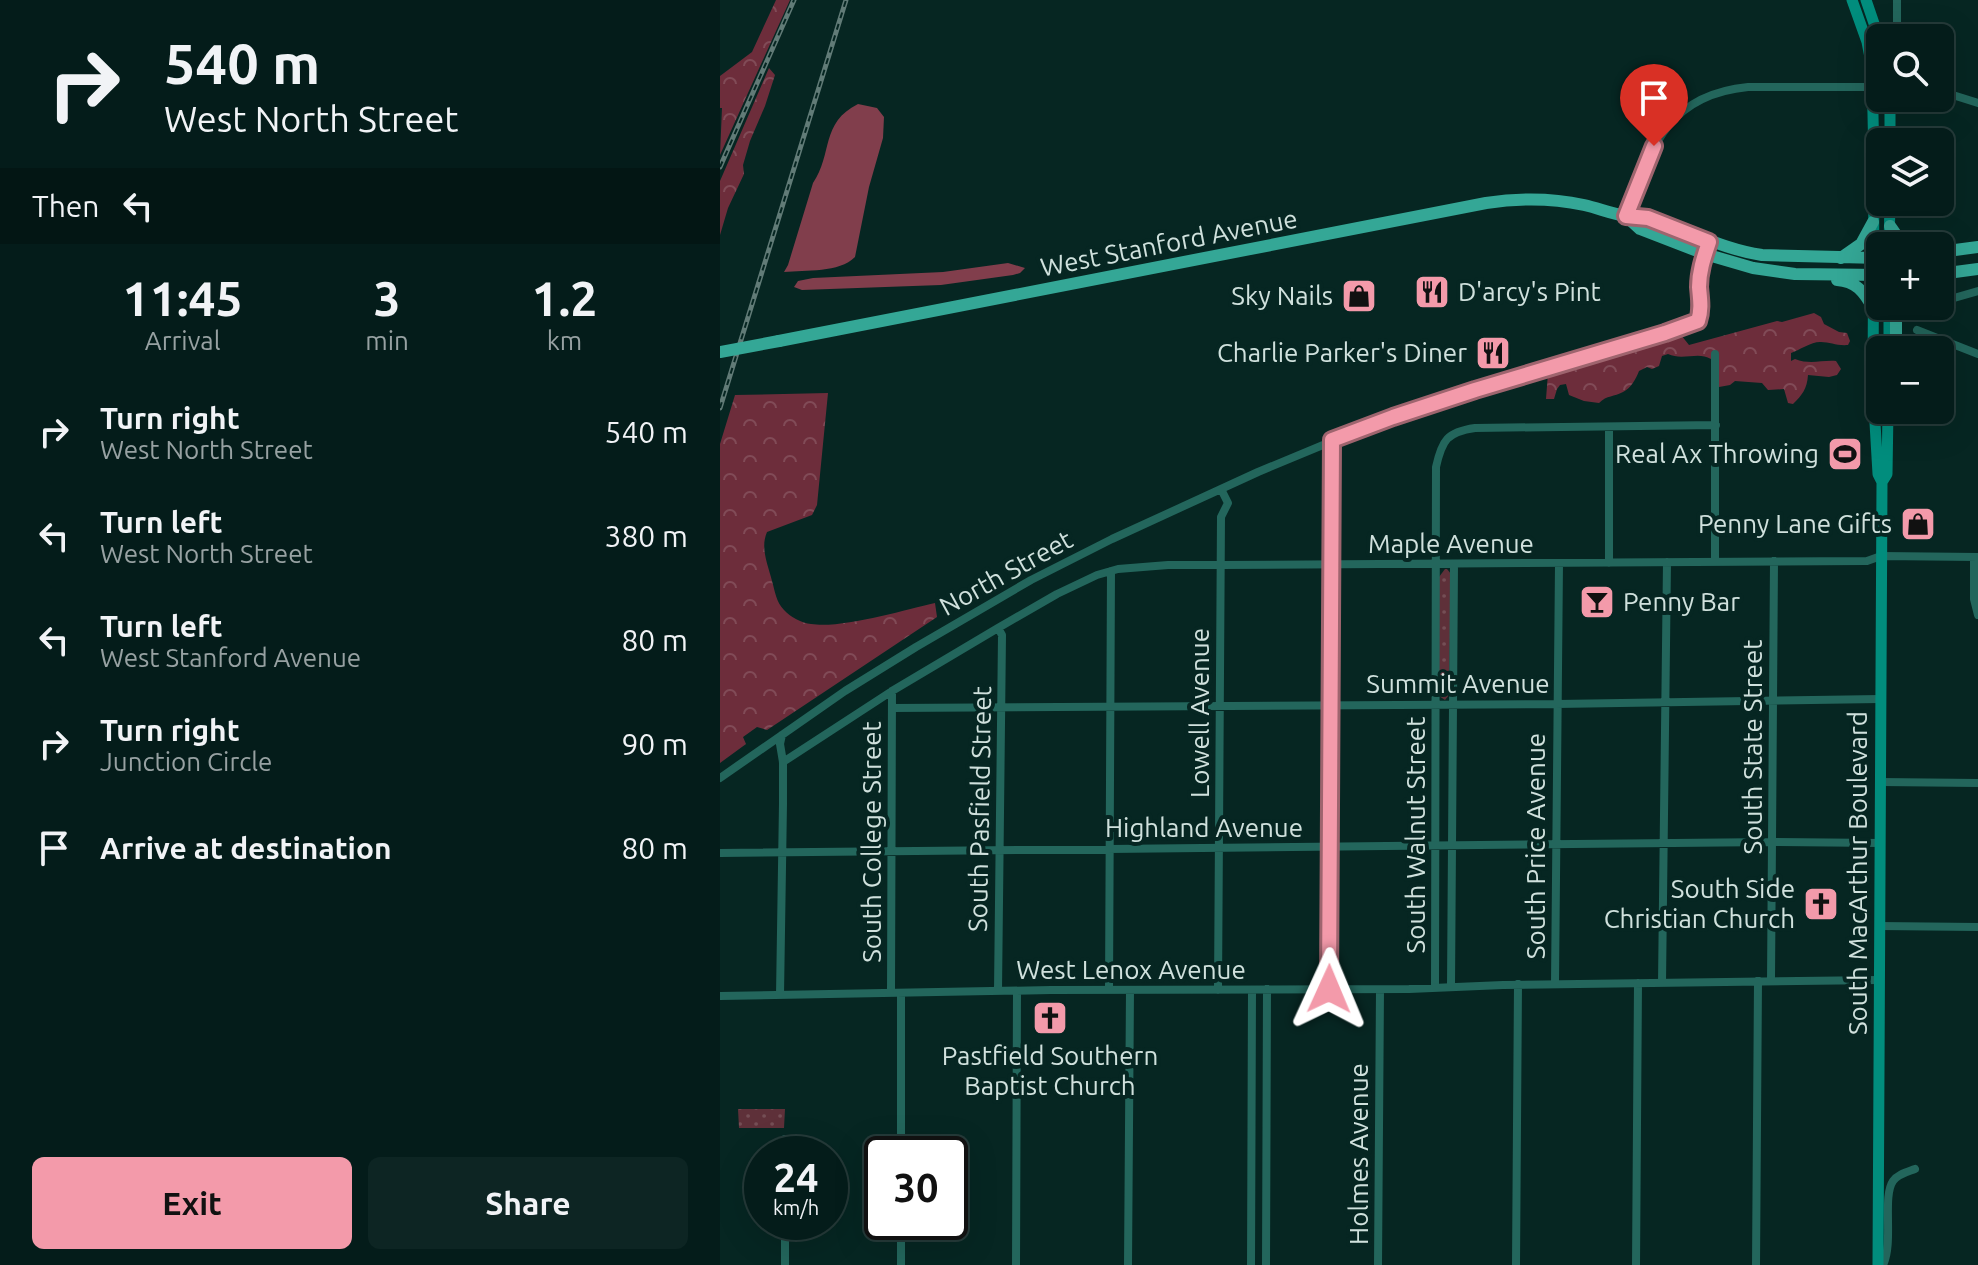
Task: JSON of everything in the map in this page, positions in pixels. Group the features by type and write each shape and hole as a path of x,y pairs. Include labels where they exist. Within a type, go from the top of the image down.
{"main road":[{"name":"South MacArthur Boulevard","path":"1852,0 1866,39"},
{"path":"1866,0 1874,24"},
{"name":"South MacArthur Boulevard","path":"1874,232 1875,112"},
{"name":"West Stanford Avenue","path":"720,352 1497,202 1538,200 1585,205 1626,216 1640,229 1707,248 1753,268 1795,274 1866,275"},
{"path":"1890,216 1890,232"},
{"path":"1841,258 1861,244 1873,222"},
{"path":"1890,226 1894,232"},
{"name":"West Stanford Avenue","path":"1707,248 1762,255 1866,258"},
{"path":"1954,253 1978,250"},
{"path":"1954,272 1978,269"},
{"path":"1795,274 1805,280 1849,281 1866,297"},
{"name":"South MacArthur Boulevard","path":"1873,320 1873,389 1878,474 1882,482 1880,1265"},
{"name":"South MacArthur Boulevard","path":"1882,482 1887,474 1888,424"}],"street":[{"path":"1897,0 1897,24"},
{"path":"1626,216 1659,137 1680,112 1697,101 1730,88 1866,87"},
{"path":"1954,95 1978,103"},
{"name":"North Street","path":"720,778 888,663 992,602 1099,545 1332,440 1388,419 1694,324 1700,316 1700,275 1707,248"},
{"path":"1954,298 1978,291"},
{"path":"1917,330 1978,354"},
{"path":"1715,354 1715,562"},
{"path":"1609,563 1609,427 1716,425"},
{"name":"South Walnut Street","path":"1435,988 1436,467 1444,443 1453,433 1475,428 1609,427"},
{"path":"1329,989 1332,440"},
{"name":"Lowell Avenue","path":"1218,990 1221,517 1228,503 1221,489"},
{"name":"Maple Avenue","path":"783,762 892,691 998,628 1057,594 1111,571 1137,567 1221,565 1867,561 1881,556 1976,557"},
{"path":"1976,557 1974,599 1978,615"},
{"name":"South State Street","path":"1771,981 1774,561"},
{"path":"1662,983 1667,562"},
{"name":"South Walnut Street","path":"1451,986 1454,564"},
{"name":"South Price Avenue","path":"1555,984 1559,564"},
{"path":"1109,990 1111,571"},
{"name":"South Pasfield Street","path":"998,628 1002,635 998,991"},
{"name":"South College Street","path":"891,993 892,691"},
{"name":"Summit Avenue","path":"892,708 1880,699"},
{"path":"780,995 782,735"},
{"path":"766,746 783,762"},
{"path":"1880,782 1978,783"},
{"name":"Highland Avenue","path":"720,853 1880,843"},
{"path":"1879,926 1978,927"},
{"name":"West Lenox Avenue","path":"720,996 1267,989 1380,993 1518,984 1879,980"},
{"path":"1756,1265 1758,981"},
{"path":"1636,1265 1638,983"},
{"path":"1516,1265 1518,984"},
{"path":"1266,1265 1267,989"},
{"path":"1128,1265 1130,990"},
{"path":"1251,1265 1252,990"},
{"path":"1016,1265 1017,991"},
{"name":"South College Street","path":"901,993 901,1136"},
{"name":"Holmes Avenue","path":"1378,1265 1380,993"},
{"path":"1880,1265 1888,1251 1891,1184 1898,1176 1915,1169"},
{"path":"1251,1195 1267,1196"},
{"path":"785,1240 785,1265"},
{"path":"901,1240 901,1265"}],"shaded area":[{"path":"858,104 877,108 884,117 883,138 869,187 855,257 831,268 784,272 832,130 846,112"},
{"path":"1008,263 1025,268 1013,275 941,285 802,290 794,287 798,281 813,278 943,272"},
{"path":"1445,569 1451,574 1449,695 1445,700 1439,696 1439,577"},
{"path":"738,1109 785,1109 784,1128 739,1128"}],"green space":[{"path":"776,0 790,0 720,155 720,76 752,52"},
{"path":"769,68 775,75 750,141 743,165 744,174 728,208 720,235 720,181"},
{"path":"1814,313 1821,317 1824,324 1847,333 1850,341 1848,345 1818,342 1791,353 1791,361 1836,361 1841,369 1837,375 1829,377 1808,375 1804,391 1793,404 1788,403 1784,389 1768,390 1762,383 1735,381 1719,387 1711,359 1668,354 1662,356 1659,366 1639,371 1626,390 1599,403 1569,395 1566,384 1560,385 1554,399 1546,399 1548,373 1681,335 1689,345"},
{"path":"828,393 817,505 812,515 767,532 765,538 765,556 779,604 793,617 811,624 839,624 935,603 937,617 767,730 757,727 743,737 746,744 720,763 720,444 735,395"}],"railway":[{"path":"720,167 794,0"},
{"path":"720,408 846,0"}],"place":[{"name":"D'arcy's Pint","path":"1432,292"},
{"name":"Sky Nails","path":"1359,296"},
{"name":"Charlie Parker's Diner","path":"1493,353"},
{"name":"Real Ax Throwing","path":"1845,454"},
{"name":"Penny Lane Gifts","path":"1918,524"},
{"name":"Penny Bar","path":"1597,602"},
{"name":"South Side Christian Church","path":"1821,904"},
{"name":"Pastfield Southern Baptist Church","path":"1050,1018"}],"route":[{"path":"1329,989 1332,440 1436,402 1698,321 1701,268 1709,242 1648,218 1626,216 1654,146"}]}
